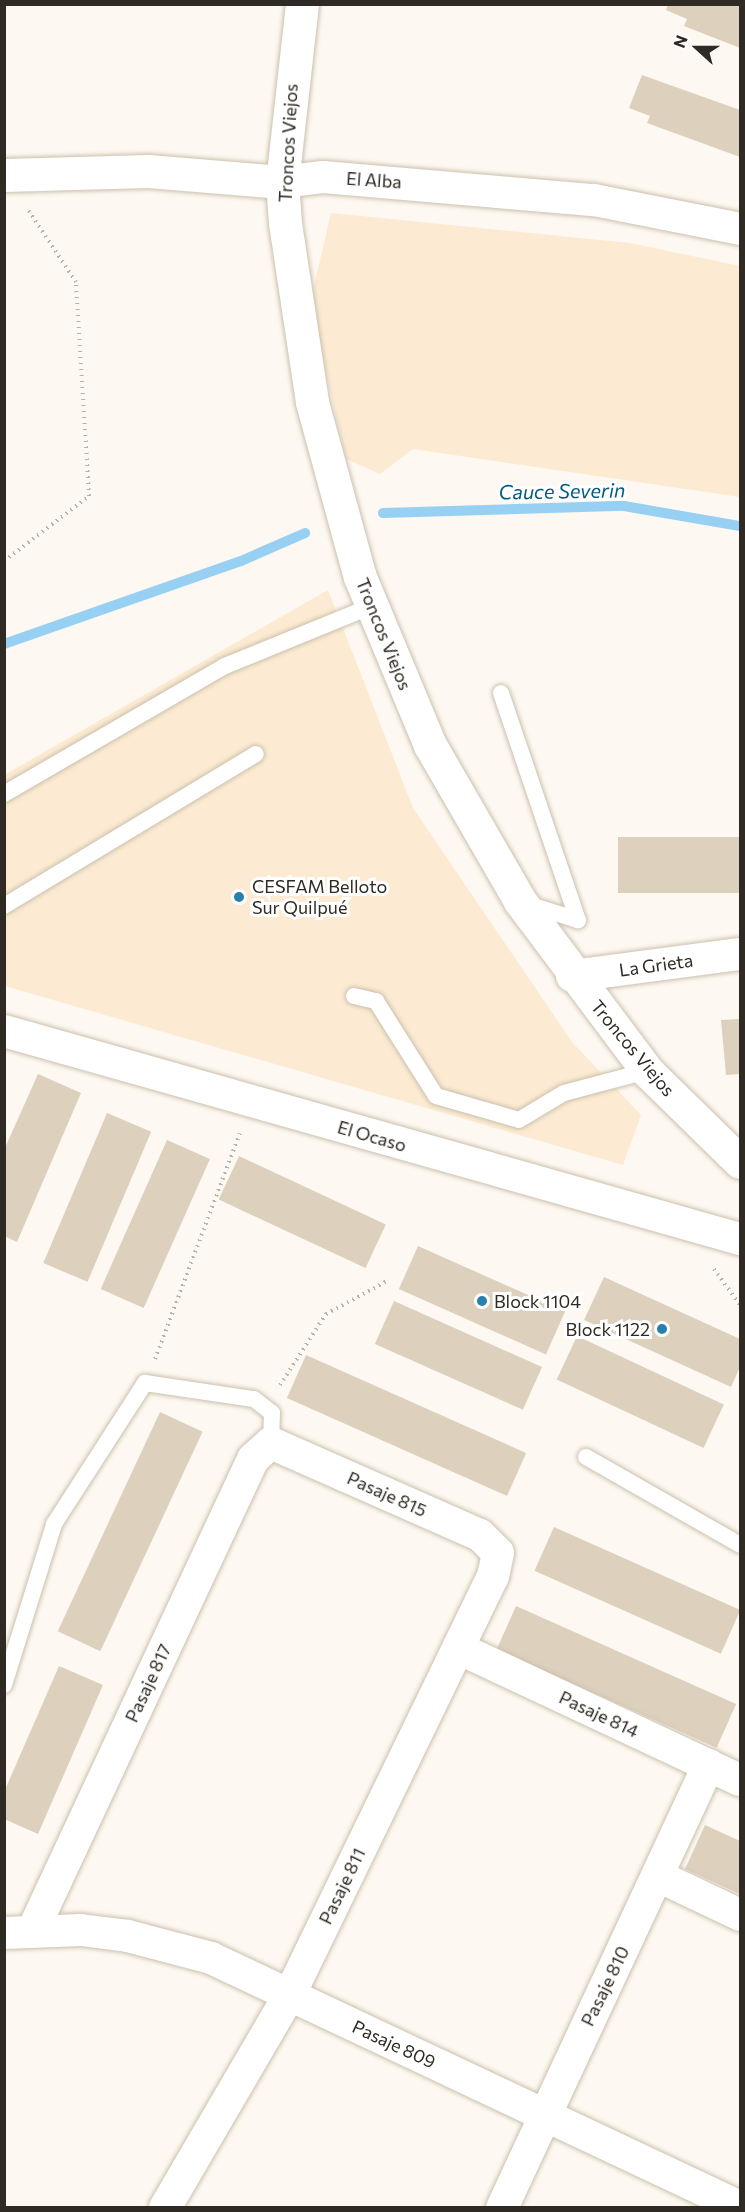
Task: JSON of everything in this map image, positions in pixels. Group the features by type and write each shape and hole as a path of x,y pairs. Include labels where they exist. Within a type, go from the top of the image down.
{"street":[{"name":"Troncos Viejos","path":"302,4 282,182 296,313 312,402 333,490 372,606 430,744 520,902 572,976 647,1071 741,1162"},
{"name":"El Alba","path":"4,175 148,171 282,182 323,177 594,200 741,229"},
{"name":"La Grieta","path":"572,976 741,954"},
{"name":"El Ocaso","path":"4,1031 741,1239"},
{"name":"Pasaje 815","path":"271,1443 480,1536 498,1553"},
{"name":"Pasaje 817","path":"19,1931 252,1459 271,1443"},
{"name":"Pasaje 811","path":"165,2208 290,1994 493,1576 498,1553"},
{"name":"Pasaje 814","path":"458,1648 741,1780"},
{"name":"Pasaje 810","path":"502,2208 543,2115 709,1765"},
{"path":"658,1876 741,1915"},
{"name":"Pasaje 809","path":"19,1931 92,1932 170,1945 251,1974 543,2115 741,2207"}],"lane":[{"path":"4,795 225,666 372,606"},
{"path":"501,693 578,920 520,902"},
{"path":"4,906 256,754"},
{"path":"354,996 376,1001 436,1096 519,1120 564,1093 647,1071"},
{"path":"4,1685 54,1524 146,1383 254,1399 272,1413 271,1443"},
{"path":"586,1457 741,1545"}],"path":[{"path":"4,561 89,496 76,282 24,205"},
{"path":"146,1383 252,1101"},
{"path":"265,1408 326,1314 387,1281"}],"shaded area":[{"path":"331,213 630,243 740,266 740,497 413,449 380,474 346,459 310,303"},
{"name":"CESFAM Belloto Sur Quilpué","path":"328,590 413,808 572,1042 641,1115 623,1165 5,986 4,775"}],"building":[{"path":"668,4 740,4 740,48 684,26 687,19 666,10"},
{"path":"642,75 740,110 740,157 647,123 650,116 629,108"},
{"path":"618,837 740,837 740,893 618,893"},
{"path":"740,1019 740,1074 726,1075 721,1020"},
{"path":"38,1074 81,1093 17,1242 4,1236 4,1150"},
{"path":"107,1113 151,1132 87,1282 43,1263"},
{"path":"167,1140 210,1159 144,1308 101,1289"},
{"path":"239,1156 386,1224 366,1268 219,1200"},
{"name":"Block 1104","path":"418,1246 565,1311 546,1354 399,1289"},
{"name":"Block 1122","path":"604,1277 740,1339 740,1367 731,1387 584,1320"},
{"path":"394,1301 542,1367 523,1410 375,1344"},
{"path":"577,1336 724,1404 704,1448 557,1380"},
{"path":"306,1355 526,1453 507,1496 287,1398"},
{"path":"160,1412 203,1432 100,1651 58,1631"},
{"path":"554,1527 740,1610 721,1654 534,1571"},
{"path":"516,1606 736,1704 717,1748 496,1650"},
{"path":"59,1666 103,1685 38,1834 4,1819 4,1792"},
{"path":"705,1825 740,1841 740,1894 685,1869"}],"waterway":[{"name":"Cauce Severin","path":"383,513 624,506 740,526"},
{"name":"Cauce Severin","path":"4,644 241,561 305,533"}],"place":[{"name":"CESFAM Belloto Sur Quilpué","path":"239,897"},
{"name":"Block 1104","path":"482,1301"},
{"name":"Block 1122","path":"662,1329"}]}
